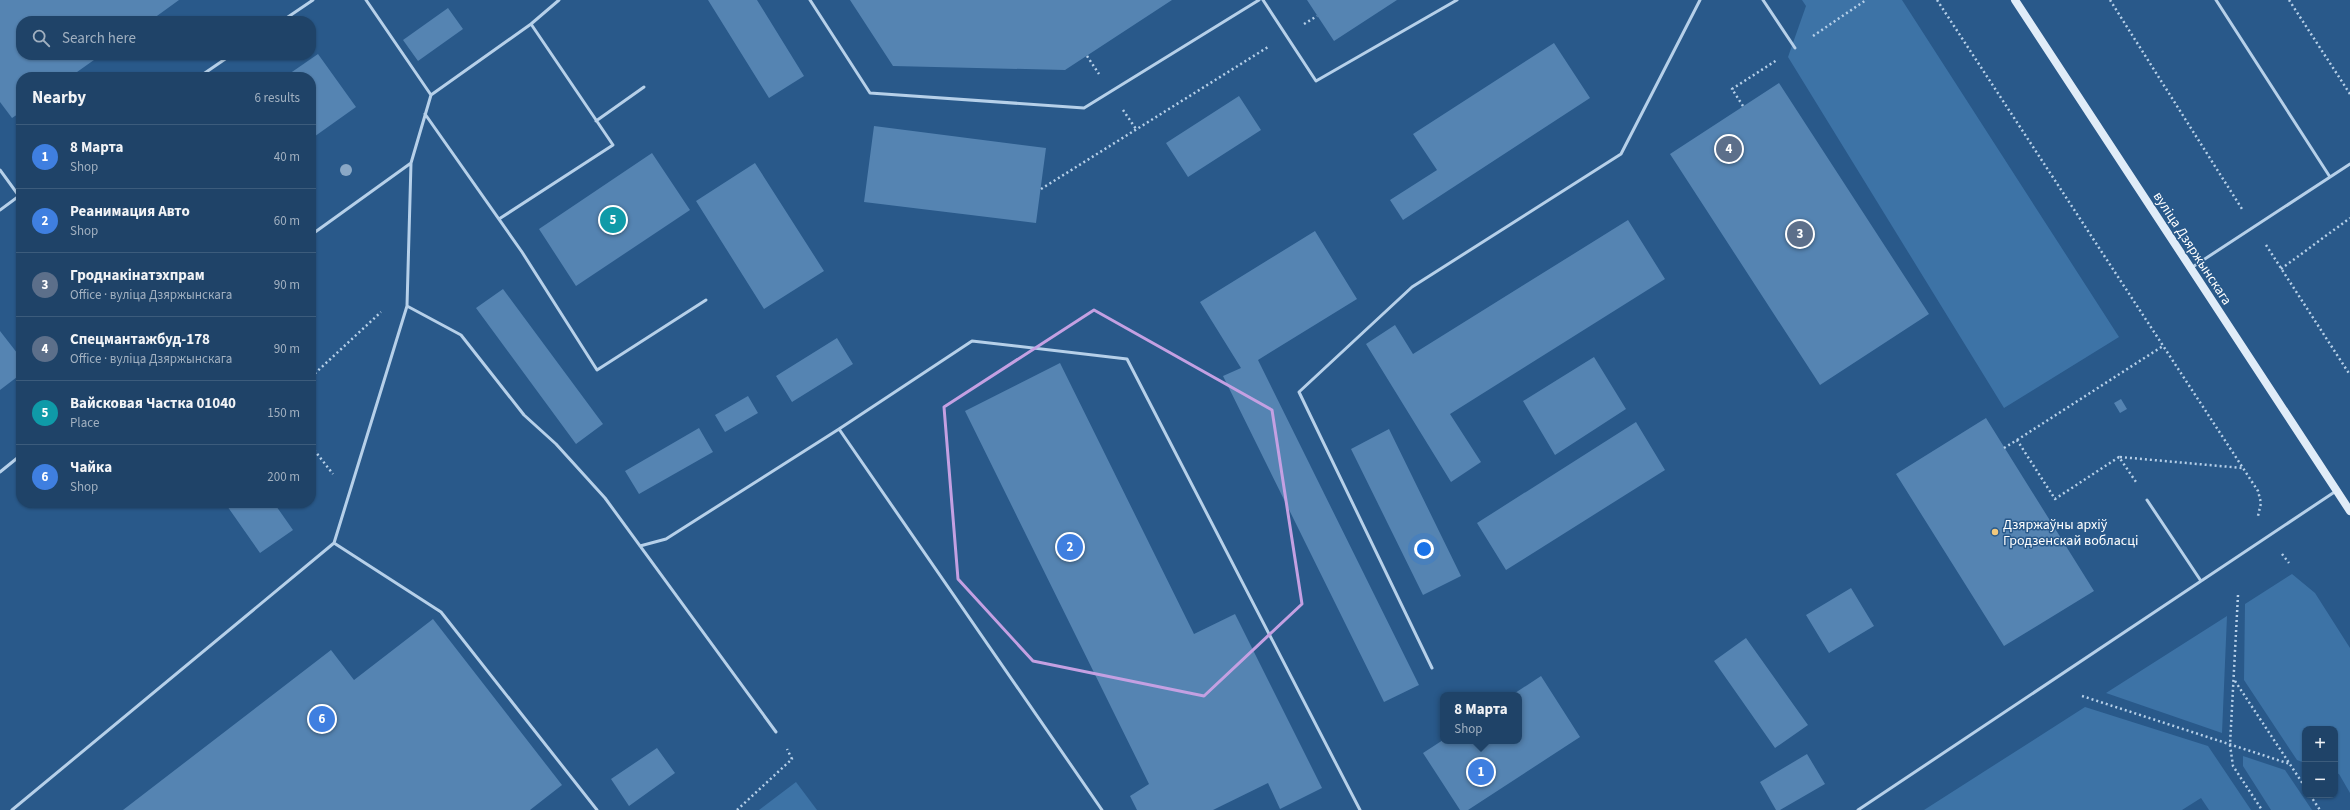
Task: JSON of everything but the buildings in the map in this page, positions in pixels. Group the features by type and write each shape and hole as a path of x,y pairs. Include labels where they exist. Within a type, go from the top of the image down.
{"main road":[{"name":"вуліца Дзяржынскага","path":"2015,0 2350,511"}],"lane":[{"path":"289,16 313,0"},
{"path":"366,0 431,95"},
{"path":"12,810 334,543 407,306 412,163 431,95 531,24 559,0"},
{"path":"810,0 870,93 1084,108 1259,0"},
{"path":"1263,0 1316,81 1457,0"},
{"path":"1432,668 1299,392 1412,287 1621,154 1700,0"},
{"path":"1763,0 1795,48"},
{"path":"2216,0 2330,176"},
{"path":"498,219 613,145 531,24"},
{"path":"206,72 224,60"},
{"path":"596,121 644,87"},
{"path":"425,114 498,219 597,370 706,300"},
{"path":"316,231 412,163"},
{"path":"2191,268 2350,164"},
{"path":"0,170 16,191"},
{"path":"0,210 16,199"},
{"path":"407,306 461,335 524,415 556,444 605,498 776,732"},
{"path":"640,546 666,539 839,429 972,340 1127,359 1360,810"},
{"path":"839,429 1102,810"},
{"path":"0,472 16,460"},
{"path":"1858,810 2337,490"},
{"path":"2147,500 2201,581"},
{"path":"334,543 441,612 597,810"}],"path":[{"path":"1743,106 1732,89 1866,0"},
{"path":"1937,0 2258,491 2262,503 2258,515 2289,563"},
{"path":"2110,0 2350,375"},
{"path":"2289,0 2350,94"},
{"path":"1041,189 1317,16"},
{"path":"2281,269 2350,218"},
{"path":"316,372 407,287"},
{"path":"2004,448 2162,346"},
{"path":"2017,440 2055,499 2119,457 2243,468"},
{"path":"316,452 349,495"},
{"path":"2119,457 2147,500"},
{"path":"2238,595 2230,745 2233,766 2262,810"},
{"path":"2234,680 2302,782"},
{"path":"2082,696 2290,764"},
{"path":"737,810 792,759"},
{"path":"2312,798 2320,810"}],"highlighted area":[{"path":"1094,310 1272,410 1302,604 1204,696 1033,661 958,579 944,407"}],"shaded area":[{"path":"1802,0 1902,0 2119,337 2004,408 1788,57 1806,6"},
{"path":"2292,574 2315,593 2350,648 2350,793 2338,774 2338,726 2302,726 2302,762 2297,760 2244,680 2245,604"},
{"path":"2227,616 2222,733 2106,693"},
{"path":"2085,707 2208,746 2251,810 2209,810 2201,798 2182,810 1924,810"},
{"path":"2243,756 2285,770 2302,795 2302,798 2304,798 2312,810 2271,810 2243,766"},
{"path":"796,782 817,810 759,810"}],"place":[{"name":"Спецмантажбуд-178","path":"1729,149"},
{"name":"Вайсковая Частка 01040","path":"613,220"},
{"name":"Гроднакінатэхпрам","path":"1800,234"},
{"name":"Дзяржаўны архіў Гродзенскай вобласці","path":"1995,532"},
{"name":"Реанимация Авто","path":"1070,547"},
{"name":"Чайка","path":"322,719"},
{"name":"8 Марта","path":"1481,772"}]}
